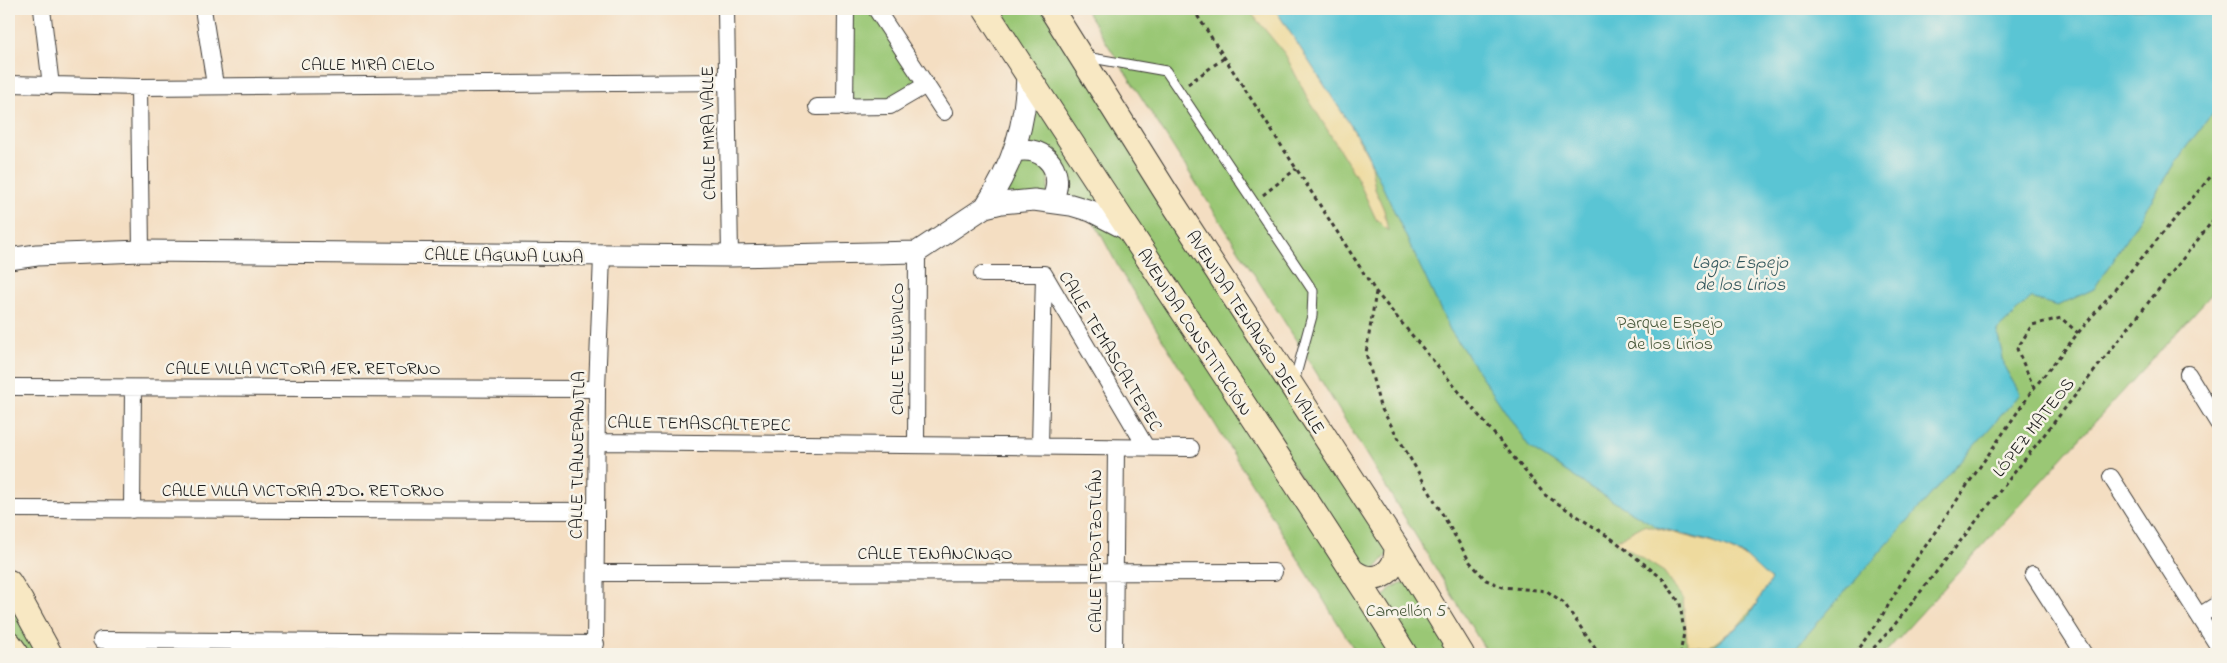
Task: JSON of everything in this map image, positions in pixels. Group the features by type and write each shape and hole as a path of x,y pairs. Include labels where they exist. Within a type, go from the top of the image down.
{"main road":[{"name":"AVENIDA CONSTITUCIÓN","path":"985,9 1128,230 1354,572 1405,654"},
{"name":"AVENIDA TENANGO DEL VALLE","path":"1051,9 1292,390 1396,546 1462,654"},
{"path":"1354,572 1367,578 1382,576 1388,572 1395,560 1396,546"},
{"path":"9,582 50,654"},
{"path":"1380,615 1381,599 1390,587 1396,583 1409,582 1421,587"},
{"path":"9,643 17,654"}],"street":[{"path":"42,9 51,86"},
{"path":"203,9 215,85"},
{"name":"CALLE MIRA VALLE","path":"726,9 730,256"},
{"path":"845,108 846,9"},
{"path":"876,9 944,112"},
{"path":"917,252 985,207 997,189 1015,151 1024,113 1027,74"},
{"name":"CALLE MIRA CIELO","path":"9,84 139,87 727,82"},
{"path":"817,108 890,106 926,85"},
{"path":"139,87 141,251"},
{"path":"1015,151 1031,150 1039,152 1051,163 1057,178 1055,194 1050,202"},
{"path":"985,207 1017,201 1050,202 1091,211 1128,230"},
{"name":"CALLE LAGUNA LUNA","path":"9,259 37,255 141,251 602,256 730,256 917,252"},
{"name":"CALLE TEJUPILCO","path":"916,445 917,252"},
{"name":"CALLE TLALNEPANTLA","path":"596,649 597,389 602,256"},
{"path":"982,274 1044,274"},
{"name":"CALLE TEMASCALTEPEC","path":"597,442 1146,447 1044,274"},
{"name":"CALLE TEMASCALTEPEC","path":"1040,446 1044,274"},
{"path":"2188,374 2218,423"},
{"name":"CALLE VILLA VICTORIA 1ER. RETORNO","path":"9,387 597,389"},
{"path":"132,510 133,388"},
{"path":"1146,447 1191,448"},
{"name":"CALLE TEPOTZOTLÁN","path":"1114,654 1116,448"},
{"path":"2111,477 2218,646"},
{"name":"CALLE VILLA VICTORIA 2DO. RETORNO","path":"9,509 596,511"},
{"name":"CALLE TENANCINGO","path":"596,573 1274,572"},
{"path":"2033,574 2084,654"},
{"path":"2199,616 2218,604"},
{"path":"101,640 257,648 596,649"}],"lane":[{"path":"1080,56 1166,71 1313,291 1312,316 1292,390"}],"path":[{"path":"1192,9 1376,292 1545,495 1615,540 1664,579 1680,603 1684,633 1680,654"},
{"path":"1178,91 1224,58"},
{"path":"1854,654 1879,621 1909,570 2034,388 2078,333 2218,168"},
{"path":"1254,203 1296,169"},
{"name":"LÓPEZ MATEOS","path":"1868,654 1904,612 2218,214"},
{"path":"1376,292 1366,353 1380,406 1470,562 1486,580 1503,587 1547,591 1564,603 1599,654"},
{"path":"2034,388 2017,349 2032,325 2061,318 2078,333"}],"green space":[{"path":"849,9 872,9 921,84 890,103 850,105"},
{"path":"987,9 1049,9 1394,547 1368,577"},
{"name":"Lago: Espejo de los Lirios","path":"1085,9 2218,9 2218,287 1884,654 1488,654 1303,351"},
{"path":"1031,88 1114,218 1059,195 1025,136"},
{"path":"1017,157 1048,167 1048,197 998,198"},
{"path":"1091,216 1125,234 1399,654 1357,654 1121,272"},
{"name":"Camellón 5","path":"1404,583 1409,584 1459,654 1407,654 1382,600 1391,588"},
{"path":"9,594 44,654 21,654 9,637"}],"sand":[{"path":"1248,9 1275,9 1351,126 1370,160 1375,189 1384,210 1388,231 1376,219 1357,178 1306,95 1285,54"},
{"path":"1644,525 1720,545 1748,558 1772,580 1757,603 1737,627 1709,647 1687,645 1683,599 1664,572 1615,541"}],"water":[{"name":"Lago: Espejo de los Lirios","path":"1275,9 2218,9 2218,106 2184,150 2094,289 2057,306 2031,298 1997,330 2005,368 2020,394 1790,654 1708,654 1710,649 1747,619 1771,580 1744,555 1708,541 1657,527 1591,488 1530,448 1450,330 1362,143"}],"park label":[{"name":"Parque Espejo de los Lirios","path":"1670,332"}]}
